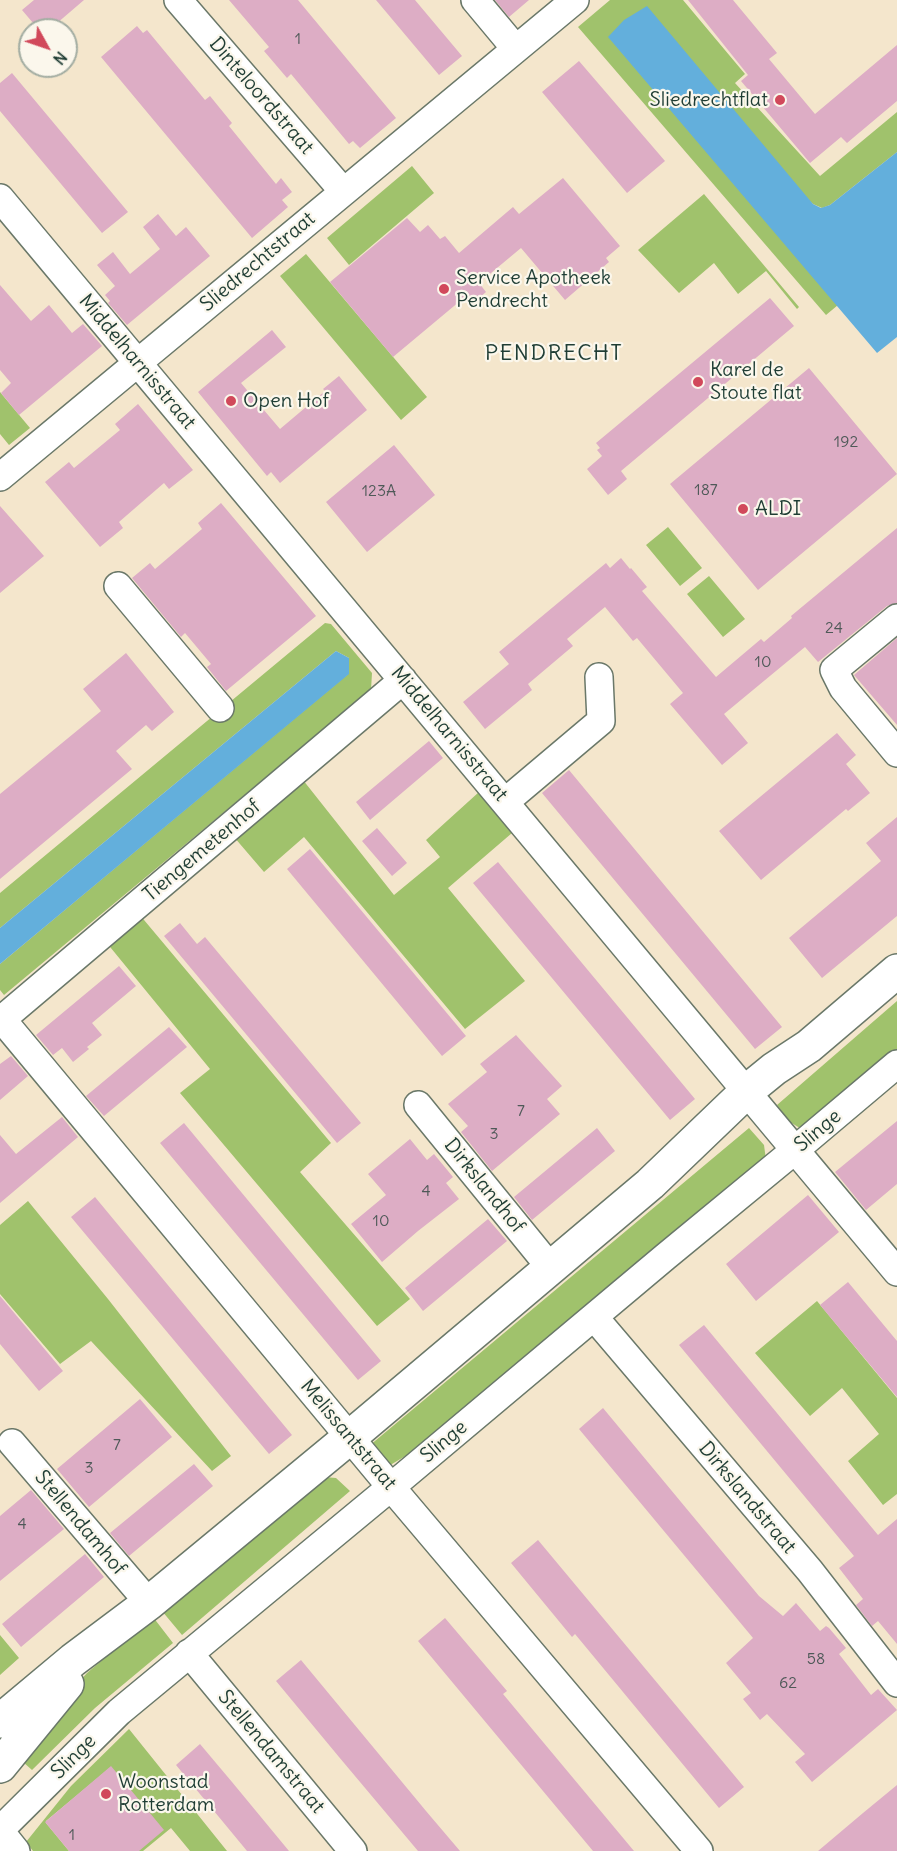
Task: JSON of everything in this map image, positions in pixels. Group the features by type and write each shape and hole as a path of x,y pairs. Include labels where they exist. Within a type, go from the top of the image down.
{"street":[{"name":"Dinteloordstraat","path":"178,0 343,191"},
{"path":"475,0 515,48"},
{"name":"Sliedrechtstraat","path":"0,477 575,0"},
{"name":"Middelharnisstraat","path":"0,198 897,1272"},
{"path":"118,586 220,708"},
{"path":"897,618 834,670 843,688 897,753"},
{"path":"506,802 601,721 599,677"},
{"name":"Tiengemetenhof","path":"1,1019 403,680"},
{"path":"754,1099 774,1069 809,1046 897,971"},
{"path":"0,1721 73,1660 149,1603 754,1099 897,989"},
{"name":"Melissantstraat","path":"1,1019 391,1487 699,1851"},
{"name":"Slinge","path":"0,1831 119,1712 897,1064"},
{"name":"Dirkslandhof","path":"418,1105 550,1267"},
{"name":"Dirkslandstraat","path":"594,1317 810,1571 897,1683"},
{"name":"Stellendamhof","path":"12,1443 149,1603"},
{"path":"0,1766 74,1676 149,1603"},
{"name":"Stellendamstraat","path":"189,1653 353,1851"},
{"path":"0,1831 16,1851"}],"green space":[{"path":"610,0 683,0 745,74 735,83 820,176 897,112 897,152 830,205 822,208 813,204 609,37 838,305 826,315 578,27"},
{"path":"412,166 434,193 349,265 327,238"},
{"path":"704,194 799,307 797,309 766,271 738,294 714,263 679,293 638,250"},
{"path":"306,254 427,397 401,420 280,276"},
{"path":"0,392 30,428 9,445 0,434"},
{"path":"668,527 702,568 680,586 646,545"},
{"path":"709,576 745,619 723,637 687,594"},
{"path":"325,623 331,624 372,673 371,690 4,995 0,990 0,964 348,674 349,658 336,651 0,928 0,893"},
{"path":"303,780 394,895 440,857 426,840 479,792 512,833 448,888 525,981 465,1029 304,837 264,872 234,837"},
{"path":"139,914 331,1143 300,1172 410,1299 377,1326 180,1093 210,1069 106,942"},
{"path":"897,1001 897,1052 803,1130 790,1122 777,1105"},
{"path":"749,1128 764,1145 766,1160 412,1452 387,1467 369,1446"},
{"path":"28,1201 231,1456 212,1471 91,1341 60,1364 0,1294 0,1225"},
{"path":"817,1301 897,1398 897,1494 883,1505 848,1461 879,1434 842,1388 810,1416 755,1353"},
{"path":"324,1477 336,1478 350,1491 182,1635 162,1611"},
{"path":"153,1617 173,1643 95,1708 32,1770 14,1754 87,1673"},
{"path":"0,1635 19,1658 0,1675"},
{"path":"129,1729 227,1851 190,1851 171,1828 143,1851 139,1851 111,1767 46,1821 69,1851 33,1851 26,1842 71,1786"}],"water":[{"path":"647,6 813,204 821,208 830,205 897,152 897,337 877,353 608,37 624,20"},
{"path":"336,651 349,658 349,674 0,964 0,928"}],"building":[{"path":"34,0 84,0 63,18 29,18 22,10"},
{"path":"229,0 298,0 396,118 360,148 353,141 349,144 291,74 287,78 264,51 269,47"},
{"path":"376,0 415,0 462,56 439,75"},
{"path":"495,0 529,0 509,17"},
{"name":"Sliedrechtflat","path":"688,0 733,0 777,53 769,59 815,114 897,45 897,101 847,143 841,137 810,163 741,81 748,75"},
{"path":"137,26 143,33 147,30 205,100 210,96 232,123 229,126 276,184 281,178 292,192 282,200 288,207 252,238 101,57"},
{"path":"579,61 665,161 627,193 542,92"},
{"path":"12,73 128,212 102,233 0,111 0,83"},
{"path":"563,178 620,246 606,258 609,262 565,300 521,248 479,283 486,292 472,304 466,296 393,357 330,282 407,218 420,232 428,225 440,239 445,236 459,253 513,207 519,214"},
{"path":"158,214 176,236 186,227 210,256 127,325 108,303 110,301 105,295 115,286 97,265 113,252 130,274 160,249 143,227"},
{"path":"0,285 31,321 49,305 72,333 83,324 102,346 19,415 1,393 11,383 0,370"},
{"name":"Karel de Stoute flat","path":"770,298 794,326 621,471 627,479 608,495 587,469 602,456 597,450 600,448 596,443"},
{"name":"Open Hof","path":"272,330 286,347 241,383 280,429 325,391 323,389 339,376 367,410 280,483 271,472 267,476 198,392"},
{"path":"809,368 897,474 758,590 670,484"},
{"path":"138,404 193,470 169,489 164,483 119,522 123,528 100,547 45,482 69,462 74,468 120,430 115,424"},
{"path":"394,445 435,495 367,552 326,502"},
{"path":"221,503 316,616 226,691 207,667 211,664 185,633 181,637 132,578 150,563 155,569 202,529 198,523"},
{"path":"0,506 44,556 0,593"},
{"path":"897,528 897,603 887,606 818,662 805,647 724,714 748,743 722,765 670,704 683,693 637,638 633,641 605,607 567,639 573,646 528,684 532,690 485,729 463,702 509,664 499,652 606,563 610,568 621,558 631,568 647,587 642,591 716,677 761,639 764,642 792,618 791,616"},
{"path":"897,638 897,725 854,675"},
{"path":"126,653 174,712 152,731 146,725 116,751 132,769 0,879 0,794 101,711 83,689"},
{"path":"837,733 856,755 846,764 870,793 848,811 846,809 761,880 719,831"},
{"path":"429,741 443,758 370,820 356,802"},
{"path":"569,770 782,1027 755,1049 542,793"},
{"path":"897,817 897,916 822,978 789,938 881,861 866,843"},
{"path":"377,828 407,863 392,876 362,841"},
{"path":"310,849 466,1036 442,1056 287,869"},
{"path":"498,862 695,1099 670,1120 473,883"},
{"path":"180,923 197,944 205,937 361,1123 337,1143 164,936"},
{"path":"119,966 136,986 92,1023 102,1035 73,1062 62,1048 53,1055 36,1035"},
{"path":"169,1027 187,1047 104,1116 86,1096"},
{"path":"516,1035 562,1086 547,1099 560,1114 492,1171 461,1132 468,1126 448,1104 487,1072 480,1064"},
{"path":"11,1056 28,1076 0,1100 0,1064"},
{"path":"62,1117 78,1137 0,1203 0,1135 16,1154"},
{"path":"897,1121 897,1184 866,1210 835,1172"},
{"path":"184,1123 381,1361 358,1380 160,1143"},
{"path":"597,1128 615,1151 532,1220 514,1197"},
{"path":"410,1139 427,1160 434,1154 453,1177 446,1183 459,1199 382,1262 351,1224 386,1195 368,1174"},
{"path":"808,1195 839,1232 756,1301 726,1264"},
{"path":"95,1197 292,1435 269,1454 71,1217"},
{"path":"488,1219 507,1241 423,1311 405,1288"},
{"path":"848,1282 897,1341 897,1397 820,1305"},
{"path":"0,1296 63,1371 39,1391 0,1344"},
{"path":"704,1325 878,1535 897,1519 897,1644 878,1621 872,1626 856,1605 863,1599 839,1568 854,1556 679,1345"},
{"path":"140,1399 172,1437 89,1507 57,1469"},
{"path":"603,1408 759,1596 783,1616 796,1603 820,1631 826,1626 829,1628 846,1648 839,1654 871,1695 878,1689 897,1710 812,1782 795,1762 805,1754 767,1714 760,1720 743,1699 751,1693 726,1663 753,1638 579,1429"},
{"path":"194,1464 213,1486 129,1556 110,1533"},
{"path":"31,1490 64,1529 0,1581 0,1516"},
{"path":"538,1540 744,1787 719,1808 575,1634 572,1637 511,1563"},
{"path":"85,1554 104,1577 21,1647 2,1624"},
{"path":"445,1618 507,1691 503,1694 634,1851 593,1851 418,1641"},
{"path":"301,1660 460,1851 418,1851 339,1757 276,1681"},
{"path":"200,1744 289,1851 247,1851 176,1765"},
{"name":"Woonstad Rotterdam","path":"111,1766 164,1830 139,1851 69,1851 45,1822"},
{"path":"897,1785 897,1851 818,1851 863,1813"}],"place":[{"name":"Sliedrechtflat","path":"780,100"},
{"name":"Service Apotheek Pendrecht","path":"444,289"},
{"name":"Karel de Stoute flat","path":"698,382"},
{"name":"Open Hof","path":"231,401"},
{"name":"ALDI","path":"743,509"},
{"name":"Woonstad Rotterdam","path":"106,1794"}],"district":[{"name":"PENDRECHT","path":"554,354"}]}
